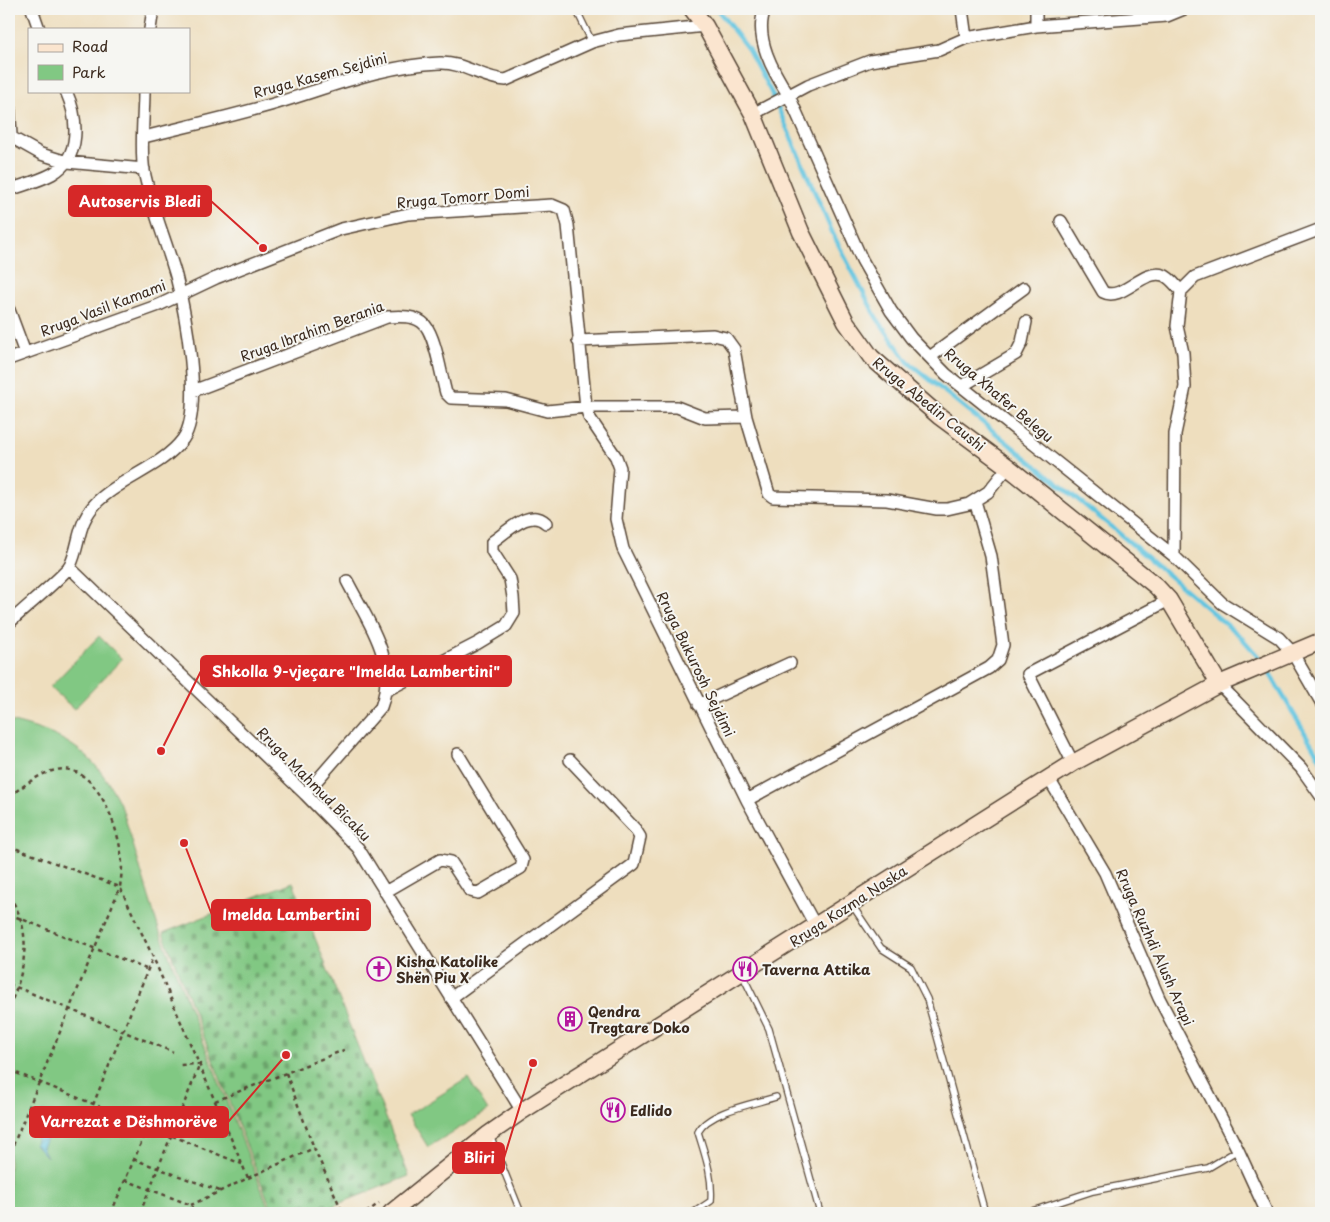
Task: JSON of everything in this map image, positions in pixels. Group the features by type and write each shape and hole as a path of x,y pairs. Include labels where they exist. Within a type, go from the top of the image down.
{"main road":[{"name":"Rruga Abedin Caushi","path":"692,9 705,26 759,111 801,232 846,322 871,357 939,416 1008,467 1156,586 1169,600 1218,684"},
{"path":"1287,655 1321,641"},
{"name":"Rruga Kozma Naska","path":"391,1213 489,1134 522,1112 1074,763 1218,684 1287,655"}],"street":[{"path":"32,9 39,28"},
{"path":"150,28 153,9"},
{"name":"Rruga Xhafer Belegu","path":"764,9 760,27 778,79 862,260 891,311 910,338 962,386 1174,556 1222,602 1279,638 1287,655 1320,698"},
{"path":"962,9 966,38"},
{"path":"1036,9 1036,26"},
{"path":"759,111 828,76 870,61 939,50 966,38 1036,26 1167,16 1184,9"},
{"name":"Rruga Kasem Sejdini","path":"144,137 275,104 380,72 442,62 475,70 493,79 506,80 592,42 619,35 705,26"},
{"path":"9,190 52,174 67,162 74,145 75,129 71,102 66,92"},
{"path":"9,623 69,567 77,536 86,517 97,502 117,485 158,461 183,440 190,426 193,392 192,364 176,278 144,170 144,92"},
{"path":"9,101 10,136 41,154 67,162 144,170"},
{"name":"Rruga Tomorr Domi","path":"179,294 277,253 342,229 408,214 552,205 564,210 566,214 586,407"},
{"path":"1061,222 1103,292 1108,294 1116,293 1156,274 1165,276 1181,291"},
{"path":"1174,556 1175,434 1185,387 1184,352 1177,326 1181,291 1195,277 1321,229"},
{"path":"930,357 1024,288"},
{"name":"Rruga Vasil Kamami","path":"9,359 159,305 179,294"},
{"path":"9,310 25,353"},
{"name":"Rruga Ibrahim Berania","path":"193,392 388,318 402,316 413,318 424,324 430,334 446,393 451,398 506,400 547,411 586,407 677,407 705,418 746,418"},
{"path":"962,386 1016,354 1022,342 1026,322"},
{"path":"578,341 713,335 726,338 734,349 746,418 769,494 773,497 887,500 937,509 956,508 975,501 988,492 1008,467"},
{"name":"Rruga Bukurosh Sejdimi","path":"586,407 589,417 616,457 620,468 616,519 623,550 747,800 816,927"},
{"path":"747,800 989,668 998,660 1003,644 991,556 975,501"},
{"path":"387,690 478,643 506,626 514,614 510,579 492,551 492,542 527,518 535,516 541,518 546,524"},
{"name":"Rruga Mahmud Bicaku","path":"69,567 305,794 358,848 522,1112"},
{"path":"305,794 381,707 387,690 383,653 348,581"},
{"path":"1074,763 1028,674 1169,600"},
{"path":"699,705 790,663"},
{"path":"1218,684 1301,768 1321,796"},
{"path":"385,892 440,860 451,862 474,894 521,868 523,860 458,754"},
{"path":"452,998 634,864 638,853 640,837 635,829 570,760"},
{"name":"Rruga Ruzhdi Alush Arapi","path":"1049,779 1105,873 1159,998 1238,1150 1267,1213"}],"lane":[{"path":"576,9 592,42"},
{"path":"851,903 881,948 911,967 927,999 985,1213"},
{"path":"742,974 769,1029 820,1213"},
{"path":"693,1213 711,1201 711,1174 698,1132 701,1126 713,1117 776,1097"},
{"path":"489,1134 520,1213"},
{"path":"1026,1213 1093,1191 1208,1168 1238,1150"}],"path":[{"path":"9,796 45,774 57,769 79,773 87,778 103,801 117,837 122,865 120,887 9,1155"},
{"path":"9,846 120,887 154,956 248,1178"},
{"path":"9,896 24,934 26,952 18,988 9,1008"},
{"path":"9,914 147,970"},
{"path":"93,1104 154,956"},
{"path":"9,984 173,1052"},
{"path":"215,1101 344,1050"},
{"path":"178,1065 200,1064"},
{"path":"140,1213 200,1064"},
{"path":"9,1070 242,1164"},
{"path":"286,1073 314,1148 344,1213"},
{"path":"111,1213 148,1127"},
{"path":"125,1180 191,1204 314,1148"},
{"path":"134,1159 220,1191"},
{"path":"191,1204 194,1213"}],"green space":[{"path":"99,636 122,659 74,709 50,687"},
{"path":"9,721 48,733 78,749 102,773 112,789 122,808 159,930 271,1213 9,1213"},
{"path":"293,882 409,1176 315,1213 273,1213 163,933"},
{"path":"468,1078 488,1111 428,1147 408,1115"}],"water":[{"path":"41,1112 75,1115 74,1120 57,1119 42,1147 47,1157 35,1144"}],"waterway":[{"path":"717,9 748,49 772,94 833,234 876,317 908,362 1114,529 1241,637 1263,662"},
{"path":"1267,669 1321,760"}],"place":[{"name":"Autoservis Bledi","path":"263,248"},
{"name":"Shkolla 9-vjeçare \"Imelda Lambertini\"","path":"161,751"},
{"name":"Imelda Lambertini","path":"184,843"},
{"name":"Kisha Katolike Shën Piu X","path":"379,969"},
{"name":"Taverna Attika","path":"745,969"},
{"name":"Qendra Tregtare Doko","path":"570,1019"},
{"name":"Varrezat e Dëshmorëve","path":"286,1055"},
{"name":"Bliri","path":"533,1063"},
{"name":"Edlido","path":"613,1110"}]}
